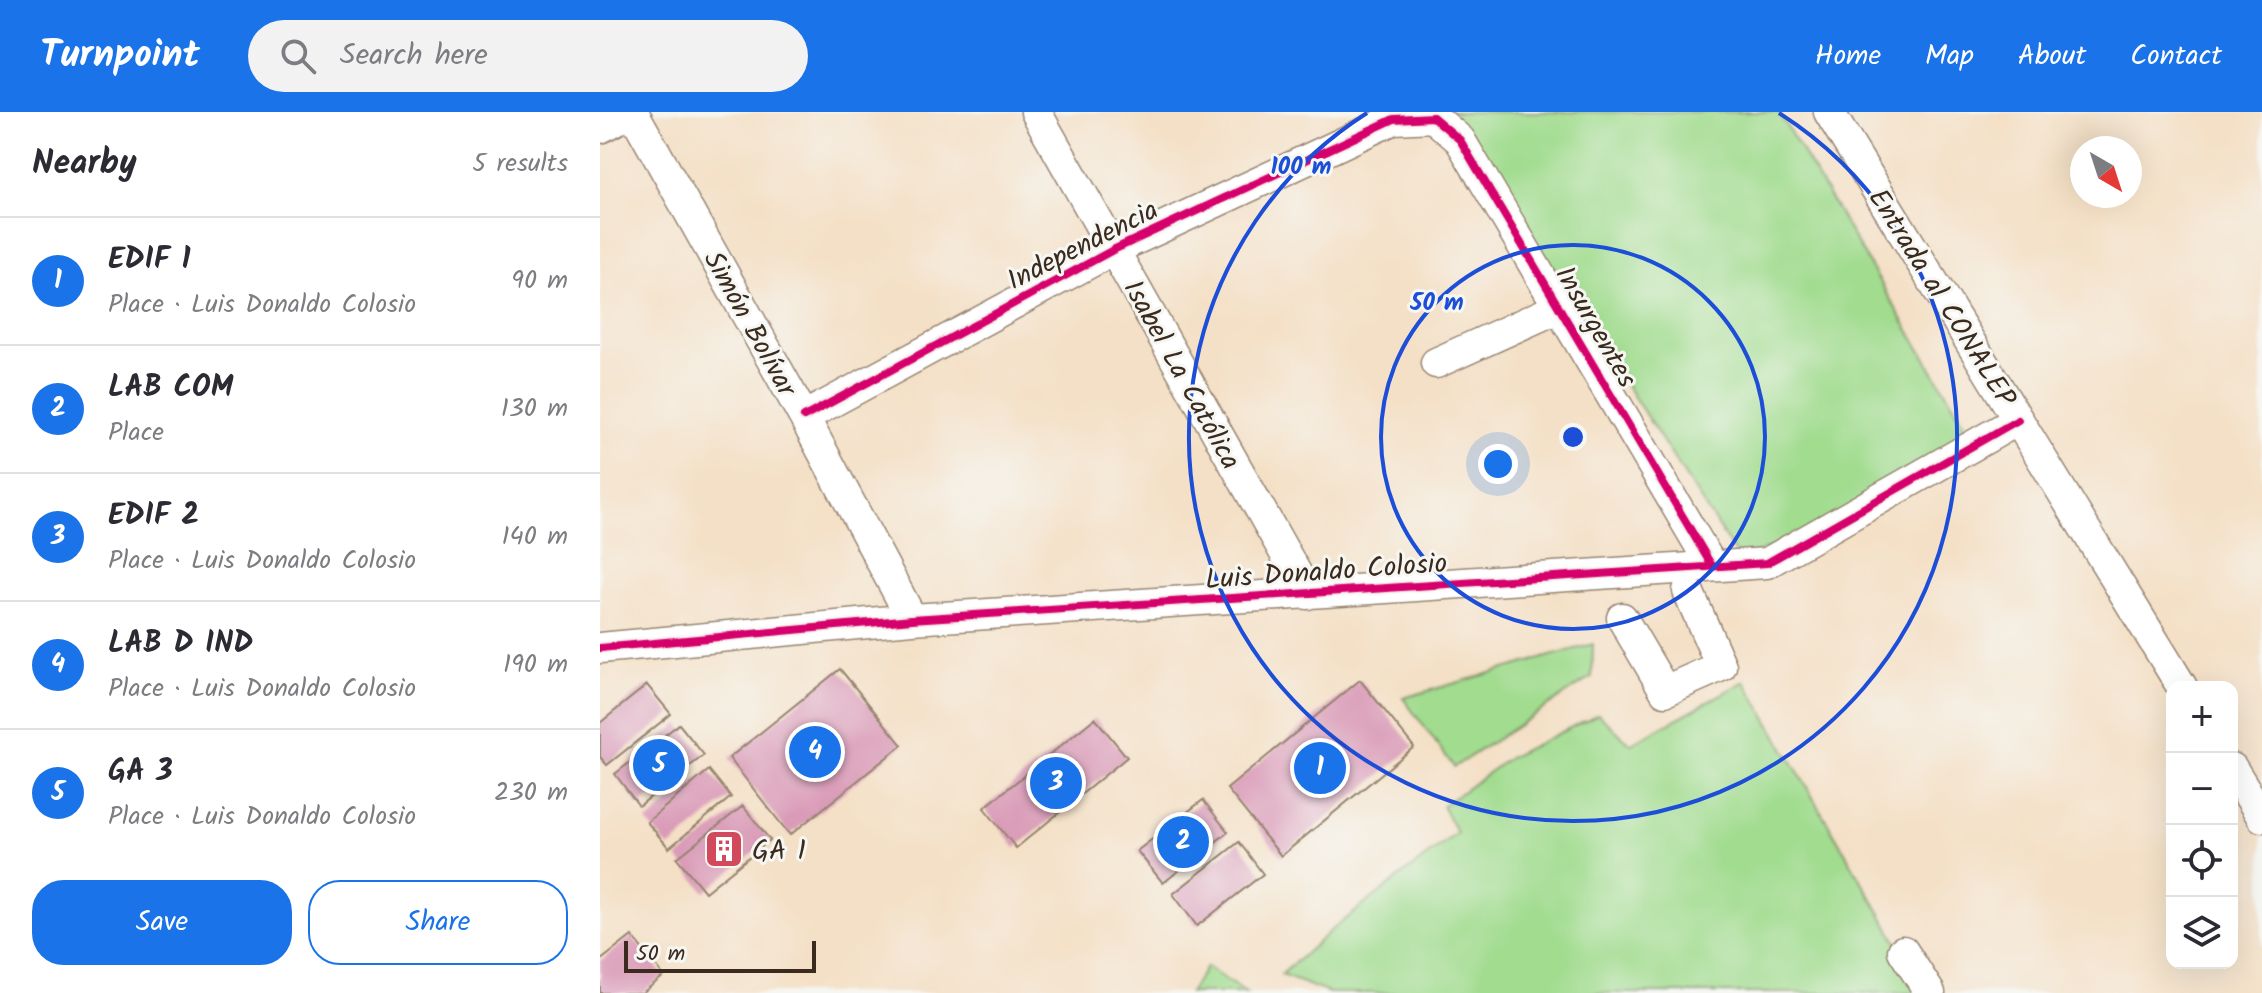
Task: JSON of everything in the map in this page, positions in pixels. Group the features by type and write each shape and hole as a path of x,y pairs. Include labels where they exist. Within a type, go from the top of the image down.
{"street":[{"name":"Simón Bolívar","path":"600,128 632,112 804,417 912,619"},
{"name":"Isabel La Católica","path":"1036,112 1308,594"},
{"name":"Entrada al CONALEP","path":"1829,112 2178,681"},
{"name":"Independencia","path":"804,417 1113,250 1394,119 1433,117"},
{"name":"Insurgentes","path":"1433,117 1460,140 1712,566"},
{"path":"1436,363 1560,307"},
{"name":"Luis Donaldo Colosio","path":"600,648 912,619 1767,563 2018,420"},
{"path":"1622,618 1665,691 1721,666 1688,591"},
{"path":"2238,778 2262,817"},
{"path":"1903,951 1930,993"}],"green space":[{"path":"1450,112 1778,112 1982,452 1740,561"},
{"path":"1593,644 1592,677 1454,767 1403,698"},
{"path":"1745,681 1927,993 1329,993 1281,975 1329,932 1457,833 1442,806 1510,757 1598,714 1631,744"},
{"path":"1206,967 1246,993 1189,993"}],"building":[{"path":"840,669 902,745 790,835 729,758"},
{"path":"1360,680 1414,747 1281,856 1227,789"},
{"path":"647,685 671,714 607,765 600,757 600,723"},
{"path":"1095,718 1127,757 1016,848 984,808"},
{"path":"679,724 704,755 639,806 615,774"},
{"path":"709,770 731,797 669,848 647,822"},
{"path":"1203,800 1228,832 1163,883 1137,851"},
{"name":"GA 1","path":"743,806 770,840 705,892 677,858"},
{"path":"1239,842 1263,874 1197,926 1173,894"},
{"path":"632,936 664,976 642,993 600,993 600,961"}],"cycle path":[{"path":"804,417 1113,250 1394,119 1433,117 1460,140 1712,566"},
{"path":"600,648 912,619 1767,563 2018,420"}],"place":[{"name":"LAB D IND","path":"815,752"},
{"name":"GA 3","path":"659,765"},
{"name":"EDIF 1","path":"1320,768"},
{"name":"EDIF 2","path":"1056,783"},
{"name":"LAB COM","path":"1183,842"},
{"name":"GA 1","path":"724,849"}]}
